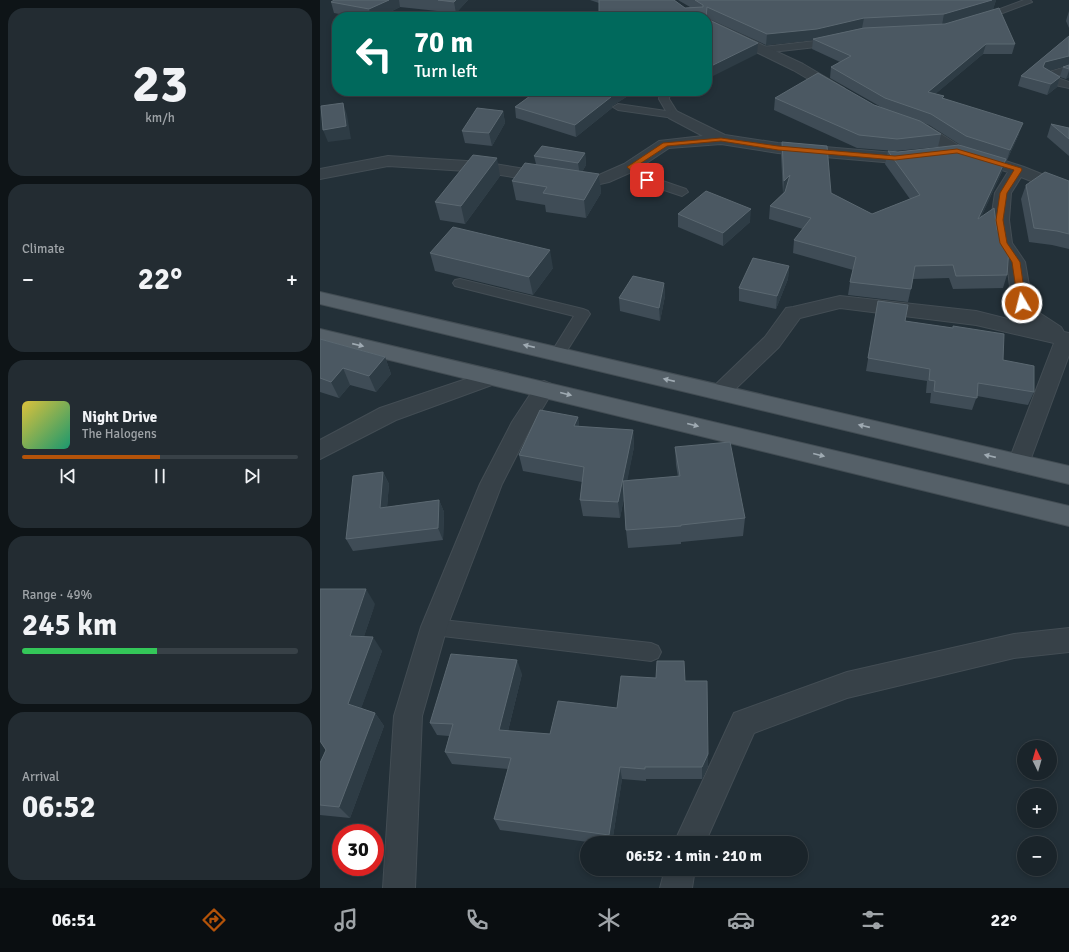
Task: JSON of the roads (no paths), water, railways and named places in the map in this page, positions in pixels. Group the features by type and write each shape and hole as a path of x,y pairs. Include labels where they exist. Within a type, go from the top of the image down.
{"main road":[{"path":"320,298 338,301 1069,475"},
{"path":"320,336 1069,516"}],"street":[{"path":"712,25 764,50 851,97"},
{"path":"674,115 721,140"},
{"path":"904,122 924,129 957,151 1018,170 1069,191"},
{"path":"320,174 335,170 388,162 482,167 582,183 604,179 630,167 665,144 721,140 778,148 895,158 957,151"},
{"path":"1018,170 1004,193 1000,220 1003,243 1016,262 1022,303 1028,314 1065,339"},
{"path":"720,392 772,342 793,313 840,302 976,318 1065,339"},
{"path":"1019,463 1065,339"},
{"path":"320,450 388,414 492,377"},
{"path":"399,888 408,716 434,627 491,484 520,428 544,389"},
{"path":"692,836 744,723 848,685 1014,646 1069,640"},
{"path":"676,888 679,876"}],"lane":[{"path":"970,21 1027,2"},
{"path":"764,50 816,44 842,36"},
{"path":"1066,71 1046,76 1059,83 1069,85"},
{"path":"664,96 664,99 674,115"},
{"path":"618,107 674,115"},
{"path":"630,167 647,180 682,192"},
{"path":"460,283 583,314 558,353"},
{"path":"434,627 651,652"}]}
